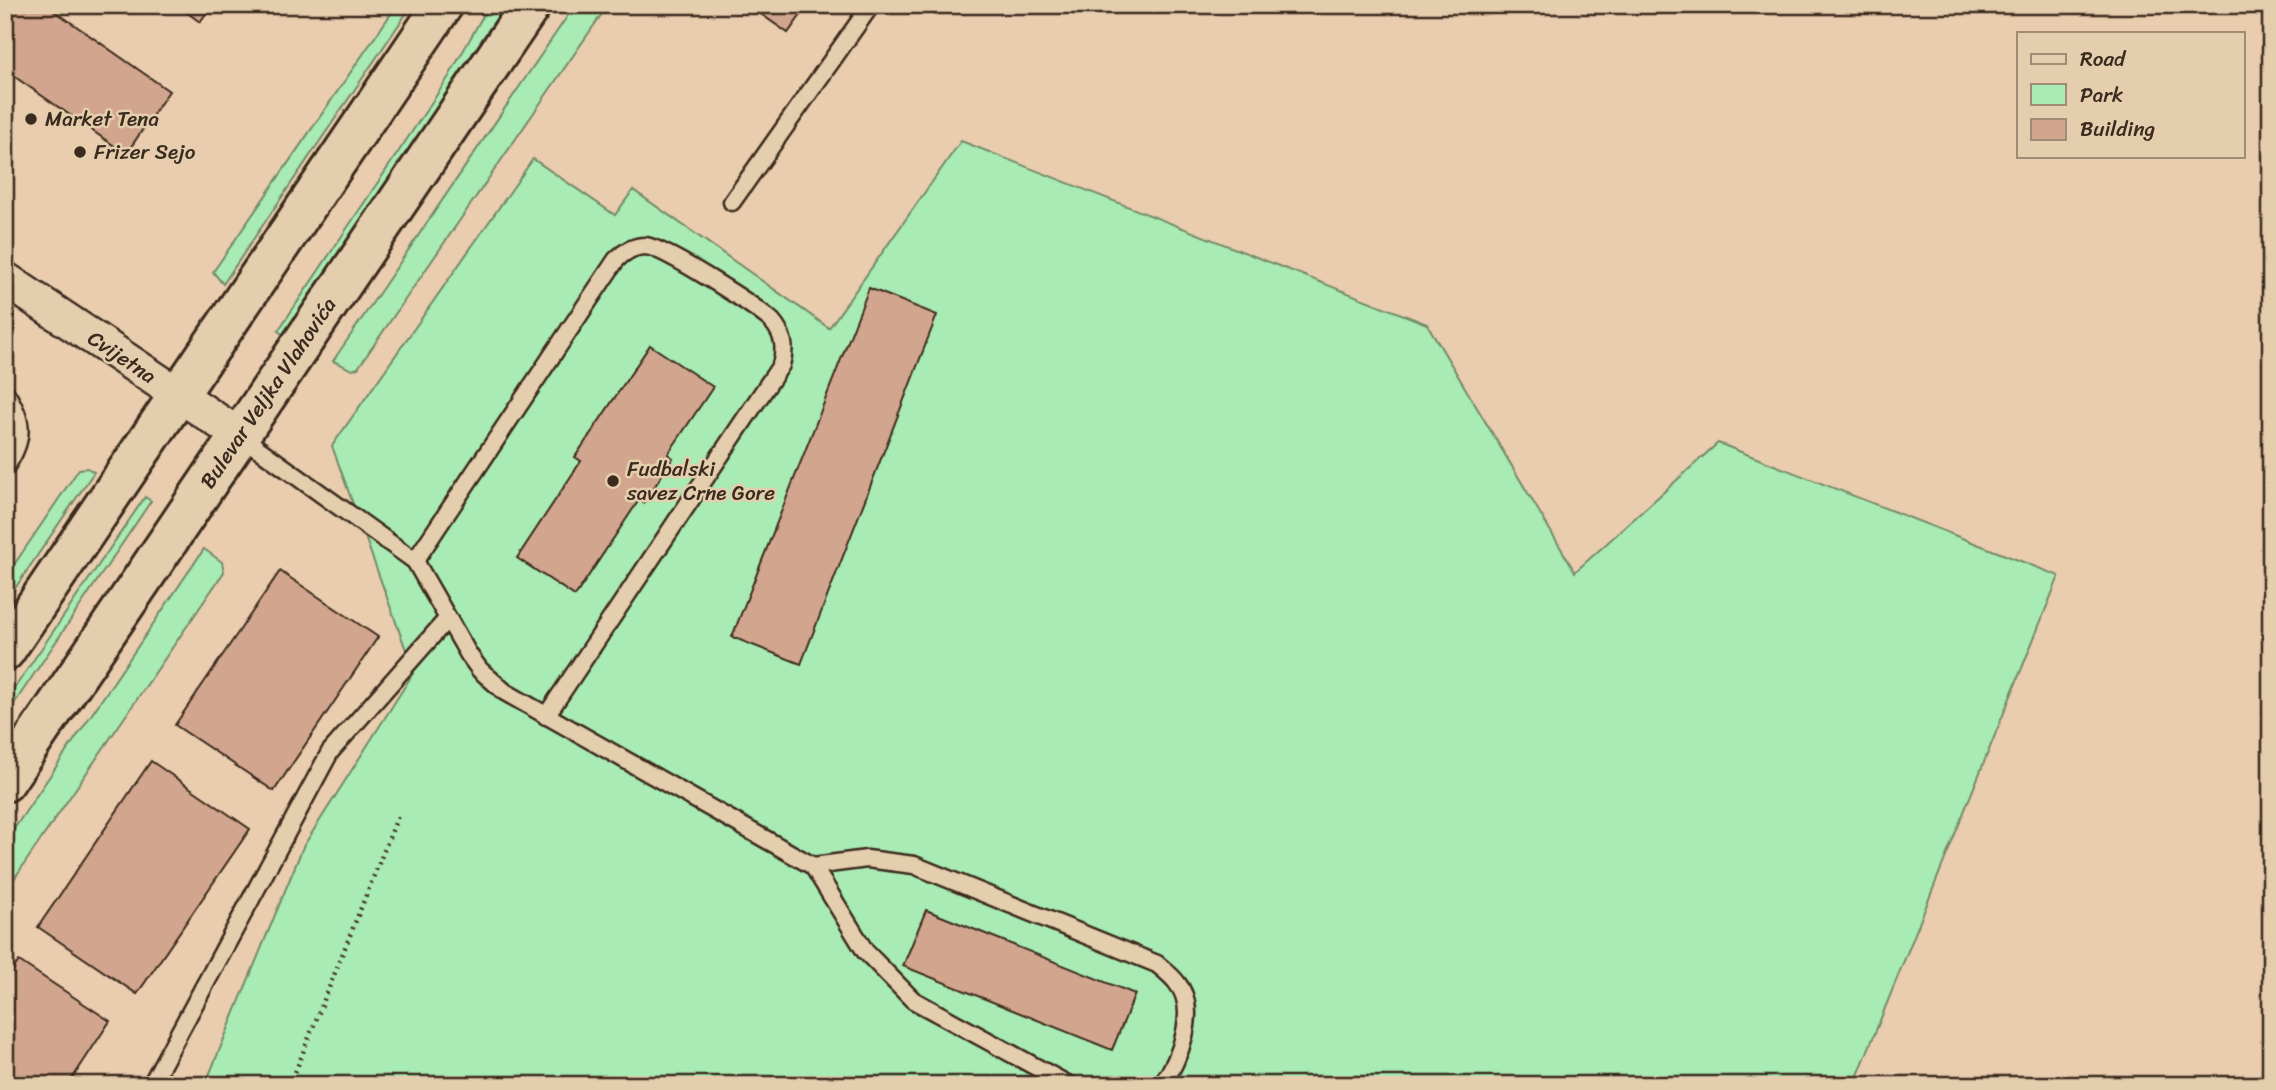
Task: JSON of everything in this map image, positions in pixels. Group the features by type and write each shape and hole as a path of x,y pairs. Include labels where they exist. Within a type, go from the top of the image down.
{"main road":[{"path":"5,651 443,5"},
{"name":"Bulevar Veljka Vlahovića","path":"5,782 531,5"}],"street":[{"name":"Cvijetna","path":"5,279 239,435"}],"lane":[{"path":"732,202 871,5"},
{"path":"415,561 608,271 623,253 634,247 645,246 668,254 772,321 783,338 781,365 546,716"},
{"path":"5,391 21,420 16,453 5,468"},
{"path":"239,435 415,561 480,670 505,692 813,866 865,951 913,1000 1069,1085"},
{"path":"151,1085 330,752 448,618"},
{"path":"813,866 867,859 914,865 1157,964 1179,985 1188,1013 1182,1047 1161,1085"}],"path":[{"path":"290,1085 399,813"}],"green space":[{"path":"397,5 412,5 223,284 213,272"},
{"path":"489,5 505,5 284,335 278,331 448,78"},
{"path":"575,5 608,5 358,368 352,370 333,361"},
{"path":"961,141 1427,324 1575,572 1718,443 2059,576 1854,1085 205,1085 303,847 414,672 332,446 533,159 615,215 633,190 829,328"},
{"path":"87,468 94,472 5,603 5,578 79,469"},
{"path":"145,497 151,501 5,717 5,702"},
{"path":"204,549 222,562 224,572 5,892 5,842"}],"building":[{"path":"5,5 46,5 169,91 126,154 5,70"},
{"path":"177,5 212,5 200,22"},
{"path":"748,5 808,5 788,33"},
{"path":"869,288 937,315 801,664 732,637"},
{"name":"Fudbalski savez Crne Gore","path":"650,345 713,387 668,454 673,458 644,503 639,500 575,596 517,558 581,461 575,457"},
{"path":"280,571 378,637 274,791 175,725"},
{"path":"151,761 250,829 137,994 38,927"},
{"path":"926,910 1135,994 1112,1050 903,966"},
{"path":"19,961 110,1021 68,1085 5,1085 5,981"}],"place":[{"name":"Market Tena","path":"31,119"},
{"name":"Frizer Sejo","path":"80,152"},
{"name":"Fudbalski savez Crne Gore","path":"613,481"}]}
